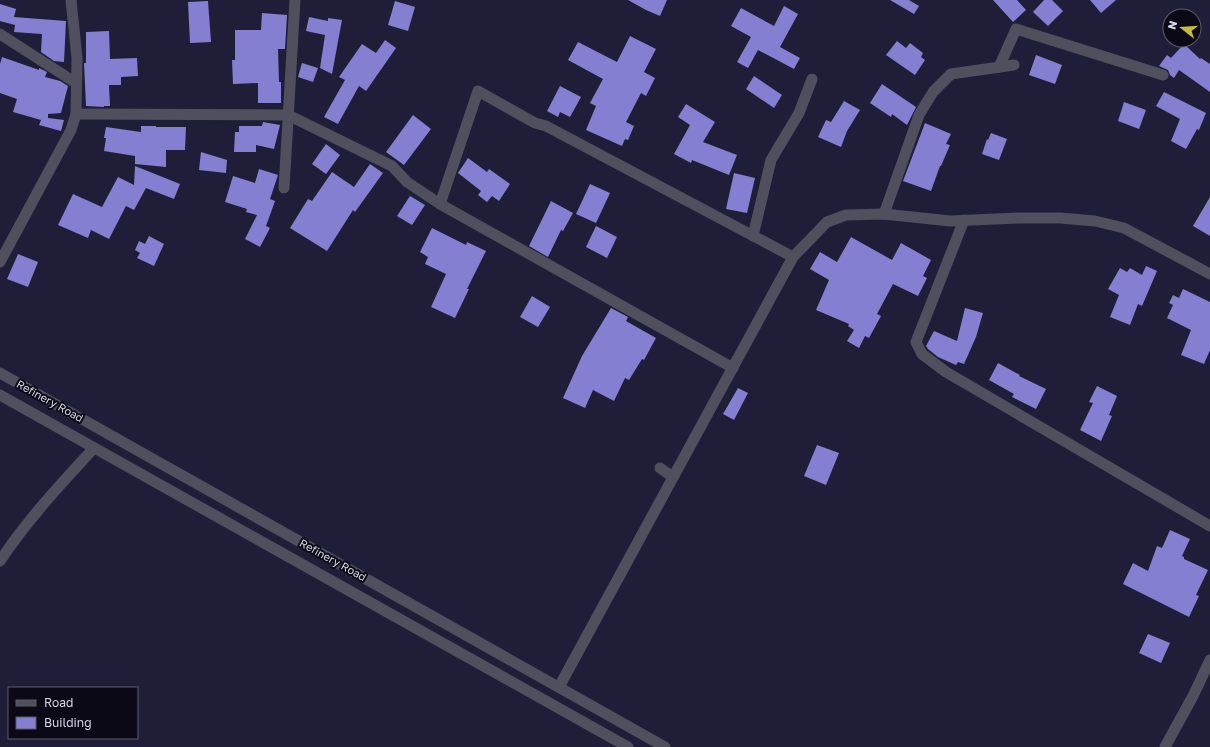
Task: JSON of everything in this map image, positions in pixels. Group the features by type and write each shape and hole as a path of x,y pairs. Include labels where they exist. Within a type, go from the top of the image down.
{"street":[{"path":"0,262 71,130 76,114 77,58 71,0"},
{"path":"284,188 294,0"},
{"path":"999,67 1016,29 1163,75"},
{"path":"0,34 76,83"},
{"path":"884,214 920,115 933,92 951,74 1014,65"},
{"path":"753,236 771,160 799,113 812,79"},
{"path":"440,204 478,91 535,123 546,126 793,257"},
{"path":"76,114 288,115 392,166 406,182 440,204 734,368"},
{"path":"559,687 734,368 793,257 826,222 846,215 884,214 950,221 1053,218 1095,221 1124,228 1210,274"},
{"path":"964,220 916,342 922,354 946,372 1210,526"},
{"name":"Refinery Road","path":"0,373 666,747"},
{"name":"Refinery Road","path":"0,395 628,747"},
{"path":"0,561 13,541 53,492 94,448"},
{"path":"660,468 673,477"},
{"path":"1165,747 1193,696 1210,660"}],"building":[{"path":"628,0 667,0 660,16"},
{"path":"890,0 909,0 919,6 914,14"},
{"path":"993,0 1017,0 1026,10 1013,22"},
{"path":"1044,0 1052,0 1063,11 1048,26 1033,12"},
{"path":"1090,0 1116,0 1101,13"},
{"path":"208,1 211,42 190,43 188,2"},
{"path":"395,1 415,7 408,31 388,25"},
{"path":"0,4 16,9 14,17 66,21 64,62 54,61 41,52 42,34 14,32 15,25 0,21"},
{"path":"784,6 798,14 780,47 800,58 794,69 758,50 748,68 737,62 751,37 731,26 741,8 774,26"},
{"path":"262,13 287,15 285,49 278,49 281,103 258,103 258,83 233,84 232,60 235,60 235,30 261,30"},
{"path":"309,17 328,21 328,18 342,20 332,74 320,68 325,35 306,31"},
{"path":"109,31 110,59 137,58 138,76 121,77 121,85 109,85 110,106 86,106 84,63 86,63 86,32"},
{"path":"630,36 656,49 644,72 655,78 646,96 641,93 626,122 634,126 628,140 625,139 622,146 586,130 596,106 590,103 603,79 568,60 578,42 617,62"},
{"path":"385,40 396,48 366,91 359,86 338,124 324,117 345,80 339,77 362,44 376,53"},
{"path":"897,41 906,48 910,43 923,53 921,57 925,60 915,75 886,55"},
{"path":"1180,48 1188,48 1200,59 1201,58 1210,64 1210,92 1179,70 1174,78 1170,75 1168,70 1159,66 1167,55 1171,58"},
{"path":"1036,55 1062,65 1055,84 1029,75"},
{"path":"2,57 39,70 39,68 47,72 45,77 60,81 68,86 61,113 48,114 48,118 64,120 61,131 39,125 41,120 13,112 17,99 0,93 0,64"},
{"path":"302,63 318,68 313,82 298,77"},
{"path":"754,76 782,95 774,108 746,89"},
{"path":"882,84 916,107 907,125 892,114 891,117 870,103"},
{"path":"560,86 581,97 570,117 560,112 558,117 547,111"},
{"path":"1164,92 1206,113 1199,130 1197,129 1186,149 1171,141 1180,119 1156,106"},
{"path":"844,101 860,110 847,131 841,147 818,137 826,120 831,122"},
{"path":"1124,102 1146,110 1139,129 1118,121"},
{"path":"686,104 715,122 703,142 737,155 729,175 692,160 691,163 674,154 690,125 678,117"},
{"path":"413,115 431,129 404,165 386,152"},
{"path":"263,122 280,125 274,149 256,145 256,152 234,152 235,132 239,132 239,126 262,126"},
{"path":"925,123 951,134 946,144 950,145 940,166 931,191 903,181"},
{"path":"141,126 186,127 185,150 166,150 166,167 135,164 135,156 104,151 106,127 141,132"},
{"path":"991,133 1007,139 999,160 982,154 987,139 988,140"},
{"path":"326,144 340,155 326,174 312,164"},
{"path":"201,152 227,160 226,173 199,170"},
{"path":"468,158 487,172 489,169 510,184 499,201 492,196 487,202 478,195 481,191 458,173"},
{"path":"370,164 383,173 355,212 353,210 327,251 290,228 308,199 312,201 332,172 354,187"},
{"path":"135,166 180,184 174,199 146,188 134,210 126,206 109,239 91,230 88,238 58,225 73,194 102,207 118,177 134,185"},
{"path":"259,169 278,175 270,199 275,201 266,226 270,228 260,247 245,239 257,215 246,212 247,209 225,202 233,176 255,183"},
{"path":"734,173 755,178 747,213 726,209"},
{"path":"590,184 610,193 596,223 576,214"},
{"path":"410,196 425,205 412,225 397,216"},
{"path":"1210,197 1210,236 1193,226"},
{"path":"551,201 573,213 563,231 561,230 548,257 529,246"},
{"path":"596,226 617,237 607,258 586,247"},
{"path":"432,228 466,245 467,242 486,251 467,289 469,289 455,318 431,307 446,274 425,264 428,257 420,252"},
{"path":"149,236 164,244 154,266 137,258 140,253 135,250 139,241 145,244"},
{"path":"851,237 892,260 901,243 931,260 923,276 927,278 918,296 893,284 877,314 881,316 869,338 865,336 859,348 847,341 854,330 848,326 849,324 816,310 829,280 810,269 820,252 837,262"},
{"path":"18,254 38,262 28,287 7,279"},
{"path":"1146,266 1157,271 1142,306 1138,304 1130,325 1110,317 1119,295 1108,289 1120,268 1127,272 1130,268 1142,275"},
{"path":"1183,289 1210,302 1210,350 1204,364 1181,355 1191,330 1167,318 1173,305 1169,303 1173,295 1179,298"},
{"path":"532,296 550,307 538,327 520,317"},
{"path":"611,308 628,317 626,321 656,338 644,360 642,359 629,380 625,378 614,401 593,390 585,408 563,398 582,356"},
{"path":"965,308 983,313 976,337 964,364 958,362 956,365 938,357 926,346 934,331 957,341"},
{"path":"998,363 1020,375 1019,376 1046,389 1036,409 1012,397 1014,394 989,380"},
{"path":"1097,386 1117,396 1109,415 1112,416 1101,441 1080,430 1093,403 1089,402"},
{"path":"738,388 748,393 734,420 723,414"},
{"path":"817,445 839,453 826,485 804,476"},
{"path":"1170,530 1190,539 1182,556 1184,559 1208,570 1196,595 1199,596 1189,617 1123,584 1133,563 1148,571 1157,546 1162,548"},
{"path":"1148,634 1170,643 1161,663 1139,653"}]}
